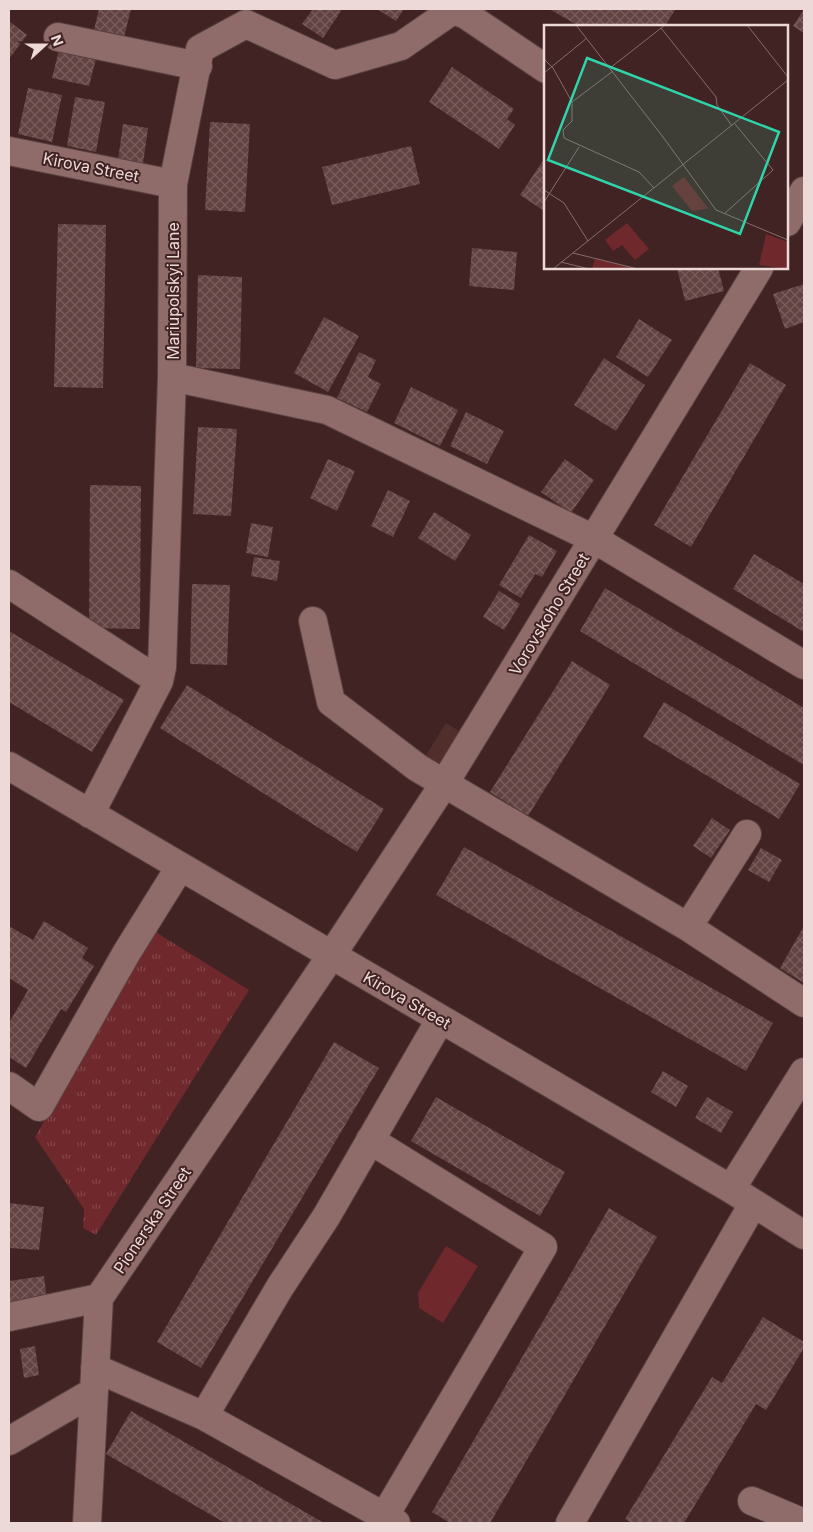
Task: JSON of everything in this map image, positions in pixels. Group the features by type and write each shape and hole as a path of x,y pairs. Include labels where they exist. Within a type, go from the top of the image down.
{"street":[{"name":"Mariupolskyi Lane","path":"90,814 159,681 162,667 172,377 174,184 200,49 247,17 336,65 401,46 453,10 468,12"},
{"path":"468,12 544,68"},
{"path":"58,38 198,66"},
{"name":"Kirova Street","path":"9,151 174,184"},
{"path":"788,217 804,191"},
{"name":"Vorovskoho Street","path":"331,956 444,784 758,269"},
{"path":"172,377 327,410 594,539 804,665"},
{"path":"9,584 159,681"},
{"path":"313,621 331,702 418,768 688,927 804,1004"},
{"name":"Kirova Street","path":"9,766 804,1235"},
{"path":"688,927 746,834"},
{"path":"9,1086 39,1107 127,952 180,867"},
{"name":"Pionerska Street","path":"99,1298 331,956"},
{"path":"204,1416 440,1020"},
{"path":"570,1523 742,1197 804,1072"},
{"path":"94,1380 204,1416 390,1520 542,1247 370,1140"},
{"path":"9,1317 99,1298 86,1523"},
{"path":"9,1440 94,1380"},
{"path":"752,1501 804,1523"}],"shaded area":[{"path":"446,723 472,739 444,784 418,768"}],"green space":[{"path":"154,931 249,990 96,1235 83,1228 84,1209 35,1137"},
{"path":"446,1246 478,1266 443,1323 419,1308 418,1293"}],"building":[{"path":"99,9 131,9 123,41 93,34"},
{"path":"313,9 338,9 341,11 323,38 302,24"},
{"path":"377,9 404,9 396,21"},
{"path":"549,9 675,10 666,25 577,25"},
{"path":"804,9 804,33 793,26"},
{"path":"9,21 27,35 9,59"},
{"path":"59,50 96,59 89,86 52,78"},
{"path":"452,67 514,109 507,119 515,125 499,149 429,102"},
{"path":"28,88 62,95 52,142 18,134"},
{"path":"75,97 105,102 96,152 67,146"},
{"path":"210,122 250,124 245,212 205,210"},
{"path":"123,124 148,128 143,164 118,160"},
{"path":"411,146 420,184 332,205 322,167"},
{"path":"544,159 544,211 520,195"},
{"path":"58,224 106,225 103,388 54,387"},
{"path":"472,248 517,252 514,290 469,286"},
{"path":"677,269 718,269 724,291 685,301"},
{"path":"198,275 242,277 240,369 196,368"},
{"path":"804,284 804,322 785,329 773,294"},
{"path":"324,317 359,336 328,392 294,373"},
{"path":"639,319 672,340 648,377 616,357"},
{"path":"359,352 376,360 368,377 381,384 367,412 337,398"},
{"path":"604,358 645,385 616,431 574,405"},
{"path":"750,363 786,385 691,547 654,525"},
{"path":"411,387 458,410 440,446 394,423"},
{"path":"466,412 504,431 487,464 450,446"},
{"path":"198,427 237,429 231,516 193,514"},
{"path":"328,459 355,471 337,511 310,498"},
{"path":"565,459 594,480 571,513 541,492"},
{"path":"90,485 141,486 140,629 89,628"},
{"path":"388,490 410,501 393,537 371,526"},
{"path":"434,512 471,535 455,561 418,538"},
{"path":"251,523 273,527 268,557 246,553"},
{"path":"529,535 557,551 542,577 535,574 521,598 499,585"},
{"path":"754,554 804,584 804,632 733,589"},
{"path":"254,557 280,561 277,581 251,576"},
{"path":"192,584 230,585 227,665 190,664"},
{"path":"605,588 804,708 804,765 580,631"},
{"path":"499,591 520,604 504,630 483,617"},
{"path":"9,631 124,700 92,752 9,702"},
{"path":"572,661 610,685 528,816 490,792"},
{"path":"187,685 384,809 357,852 160,728"},
{"path":"664,702 800,784 779,819 643,737"},
{"path":"712,818 730,830 711,858 693,846"},
{"path":"464,847 773,1023 746,1071 436,895"},
{"path":"761,848 782,860 769,882 748,870"},
{"path":"44,921 88,948 82,958 94,966 66,1012 61,1009 26,1068 9,1057 9,1023 28,990 9,978 9,926 33,940"},
{"path":"804,926 804,983 780,968"},
{"path":"334,1042 379,1068 201,1368 157,1342"},
{"path":"663,1071 688,1086 676,1107 651,1092"},
{"path":"436,1097 565,1172 540,1216 411,1141"},
{"path":"707,1097 733,1112 721,1133 695,1118"},
{"path":"9,1203 44,1207 39,1250 9,1248"},
{"path":"609,1208 657,1237 490,1523 450,1523 432,1512"},
{"path":"44,1276 49,1316 9,1322 9,1281"},
{"path":"763,1317 804,1342 804,1348 766,1410 756,1404 684,1523 632,1523 625,1519 712,1377 722,1383"},
{"path":"35,1346 39,1375 24,1378 20,1349"},
{"path":"131,1411 324,1523 225,1523 106,1454"}]}
